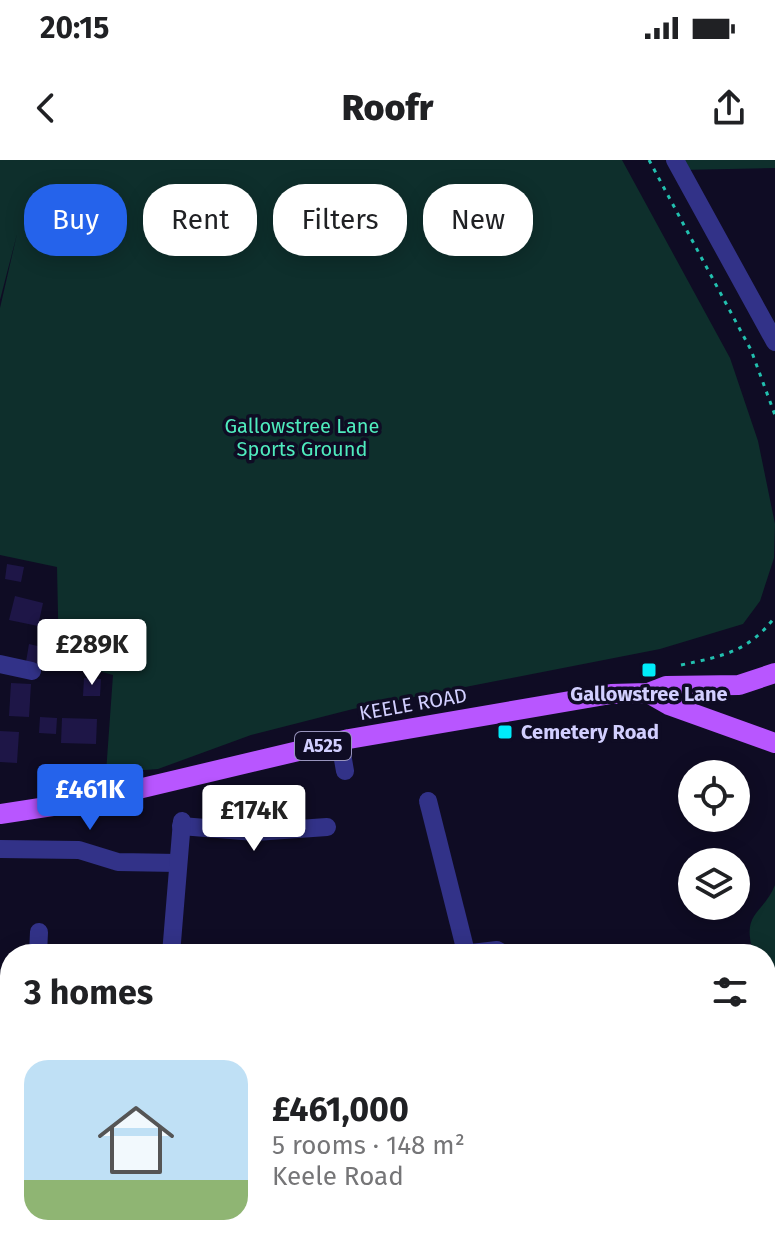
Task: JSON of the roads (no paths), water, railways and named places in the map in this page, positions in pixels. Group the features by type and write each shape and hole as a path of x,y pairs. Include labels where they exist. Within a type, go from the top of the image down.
{"main road":[{"name":"KEELE ROAD","path":"0,814 92,800 340,742 611,694 648,693 666,686 739,685 775,673"},
{"name":"KEELE ROAD","path":"648,693 669,705 775,743"}],"street":[{"path":"675,160 775,342"},
{"path":"0,664 32,671"},
{"path":"340,742 345,771"},
{"path":"428,801 462,944"},
{"path":"172,944 182,824 255,832 327,827"},
{"path":"0,849 79,850 118,862 178,863"},
{"path":"38,944 39,932"}],"place":[{"name":"Gallowstree Lane","path":"649,670"},
{"name":"Cemetery Road","path":"505,732"}],"park label":[{"name":"Gallowstree Lane Sports Ground","path":"302,438"}]}
